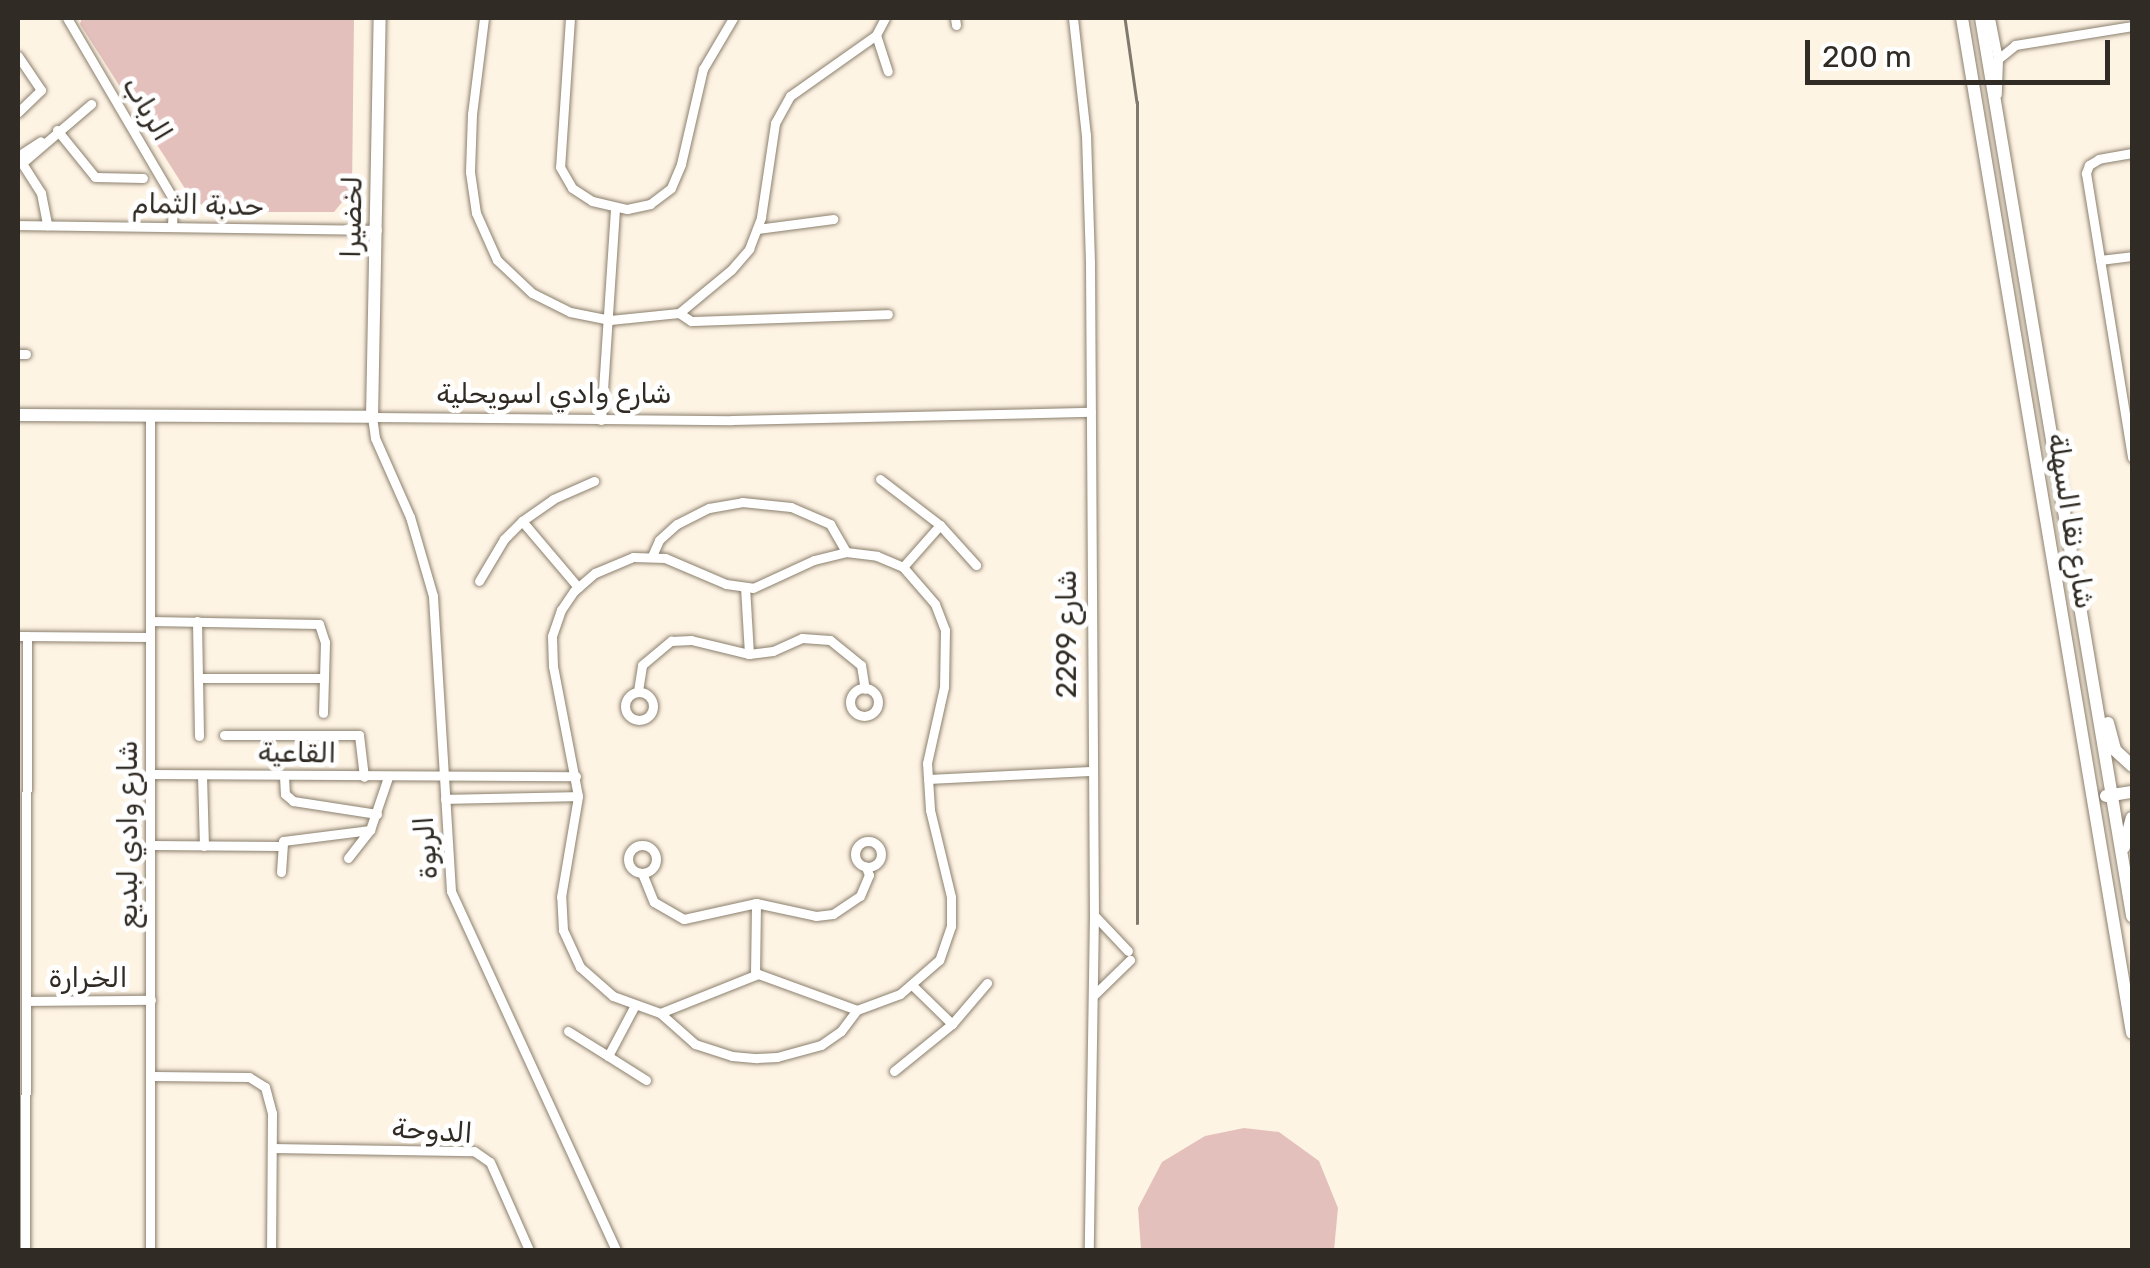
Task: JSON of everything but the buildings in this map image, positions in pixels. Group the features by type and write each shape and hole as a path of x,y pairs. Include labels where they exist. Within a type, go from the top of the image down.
{"street":[{"name":"الرباب","path":"67,18 170,192 174,205 172,227"},
{"name":"لخضيرا","path":"372,417 380,18"},
{"path":"484,18 472,114 470,172 476,212 497,260 532,293 570,312 610,320 679,313 731,270 750,249 776,124 790,96 876,34 885,18"},
{"path":"570,18 560,167 572,188 615,209 650,204 671,188 681,164 703,69 734,18"},
{"name":"شارع 2299","path":"1073,18 1086,135 1090,412 1094,914 1089,1250"},
{"name":"شارع نقا السهلة","path":"1962,18 2132,1033"},
{"name":"شارع نقا السهلة","path":"1981,18 2132,916"},
{"path":"1990,18 1998,59 1996,102"},
{"path":"1998,59 2015,45 2132,26"},
{"path":"1993,32 2015,45"},
{"path":"876,34 888,71"},
{"path":"18,56 41,90 18,112"},
{"path":"47,225 41,193 19,159 91,104"},
{"path":"57,130 95,176 143,178"},
{"path":"2132,152 2089,165 2086,173 2132,457"},
{"path":"601,420 615,209"},
{"path":"756,229 833,219"},
{"name":"حدبة الثمام","path":"18,225 378,230"},
{"path":"2100,260 2132,256"},
{"path":"679,313 690,321 888,314"},
{"path":"2121,386 2132,384"},
{"name":"شارع وادي اسويحلية","path":"18,416 601,420 1090,412"},
{"name":"الربوة","path":"372,417 375,438 410,517 433,596 447,865 459,914 616,1250"},
{"name":"شارع وادي لبديع","path":"150,418 150,1250"},
{"path":"880,479 940,525 976,565"},
{"path":"479,581 504,539 522,521 553,499 594,481"},
{"path":"652,556 659,540 678,524 709,508 742,502 791,507 830,524 846,552"},
{"path":"522,521 578,587"},
{"path":"903,567 940,525"},
{"path":"846,552 877,556 903,567 935,604 948,645 928,779 951,898 951,926 939,960 912,985 858,1010 841,1031 822,1045 776,1058 732,1056 695,1044 660,1013 598,986 566,944 561,896 578,796 551,647 556,622 578,587 620,560 652,556 744,587 768,584 814,560 846,552"},
{"path":"744,587 750,654"},
{"path":"150,621 319,624 326,642 323,713"},
{"path":"198,621 199,736"},
{"path":"22,636 150,637"},
{"name":"الخرارة","path":"22,636 26,1001 21,1151 25,1250"},
{"path":"638,691 642,666 671,641 690,640 750,654 773,651 802,638 830,640 860,665 865,688"},
{"path":"198,678 324,678"},
{"path":"2090,779 2132,769 2116,750 2104,699 2094,688"},
{"path":"224,735 359,735 364,777"},
{"path":"928,779 1090,771"},
{"name":"القاعية","path":"150,774 576,776"},
{"path":"202,775 204,846"},
{"path":"284,776 285,794 293,802 376,814"},
{"path":"348,858 370,830 388,777"},
{"path":"487,798 492,790 488,778"},
{"path":"2094,798 2132,792"},
{"path":"445,798 578,796"},
{"path":"2124,864 2132,818"},
{"path":"280,872 280,846 286,840 370,830"},
{"path":"150,845 280,846"},
{"path":"642,872 654,902 684,919 756,903 816,916 834,914 860,896 869,874 866,867"},
{"path":"755,974 756,903"},
{"path":"1093,996 1129,956 1094,914"},
{"path":"660,1013 755,974 784,980 858,1010"},
{"path":"894,1072 952,1024 987,983"},
{"path":"912,985 952,1024"},
{"name":"الخرارة","path":"26,1001 150,1000"},
{"path":"608,1056 635,1005"},
{"path":"568,1032 646,1080"},
{"path":"153,1076 224,1075 256,1080 271,1101 271,1250"},
{"name":"الدوحة","path":"272,1148 474,1151 490,1162 529,1250"}],"shaded area":[{"path":"82,18 354,18 352,190 334,212 213,212 191,198 80,24"},
{"path":"1244,1128 1279,1132 1319,1161 1338,1208 1334,1250 1141,1250 1138,1208 1162,1162 1205,1136"}],"tram line":[{"path":"1125,18 1137,102 1137,923"}]}
